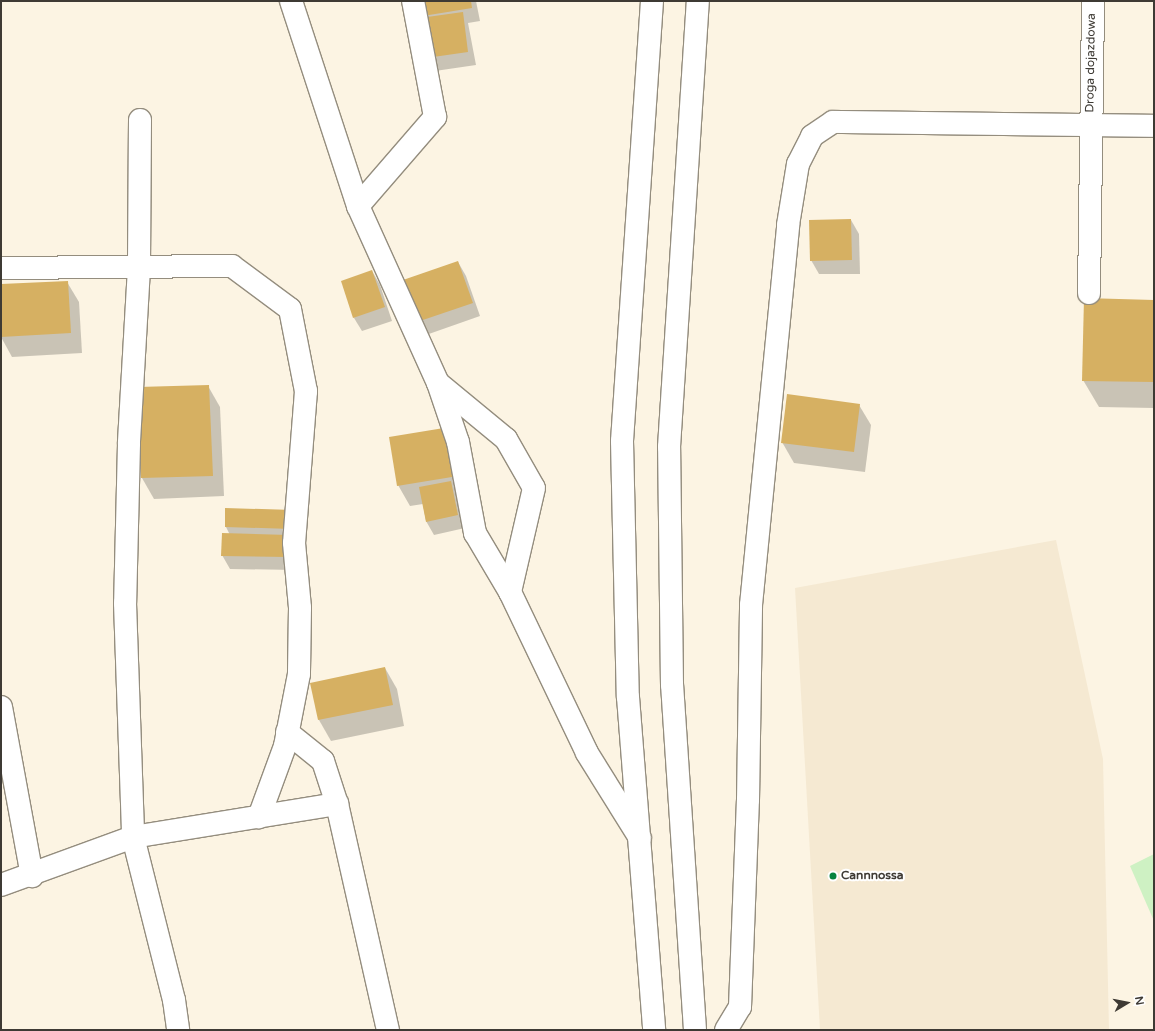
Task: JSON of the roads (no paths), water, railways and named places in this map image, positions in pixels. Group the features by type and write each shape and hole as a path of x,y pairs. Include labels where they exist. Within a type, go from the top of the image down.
{"main road":[{"path":"291,1 358,206 438,383 458,442 475,533 510,592 587,753 640,838"},
{"path":"358,206 435,117 413,1"},
{"path":"652,1 622,441 628,697 654,1030"},
{"path":"696,1030 672,685 669,447 698,1"},
{"name":"Droga dojazdowa","path":"1089,293 1090,125 1093,1"},
{"path":"140,120 139,268 129,444 125,603 133,838 174,1000 178,1030"},
{"path":"726,1030 740,1007 748,800 751,605 788,225 798,164 812,136 832,122 1154,126"},
{"path":"1,268 232,266 290,309 306,391 294,543 300,608 299,674 287,732 259,817"},
{"path":"438,383 506,439 534,488 510,592"},
{"path":"1,707 32,876"},
{"path":"287,732 323,761 338,804 388,1030"},
{"path":"1,885 32,876 133,838 338,804"}],"place":[{"name":"Cannnossa","path":"833,876"}]}
